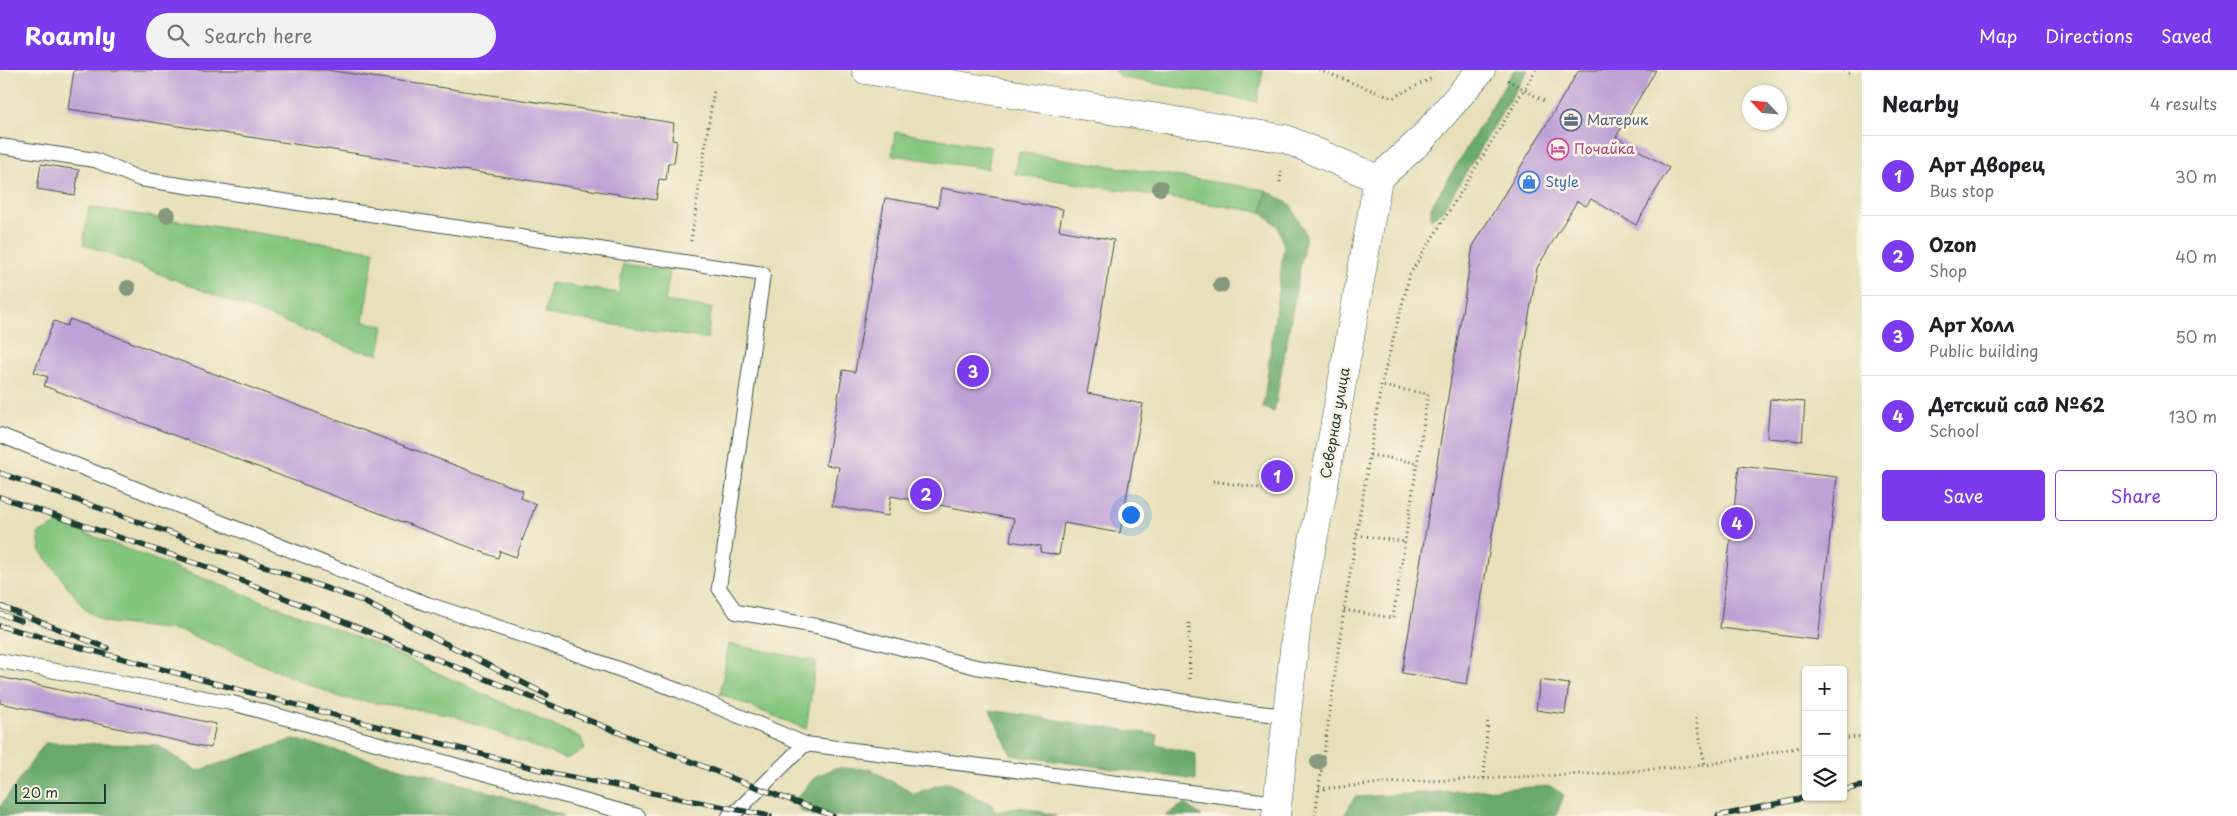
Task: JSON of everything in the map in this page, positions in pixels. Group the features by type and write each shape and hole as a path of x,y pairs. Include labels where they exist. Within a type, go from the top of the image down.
{"street":[{"path":"866,70 1286,139 1378,179 1492,74"},
{"name":"Северная улица","path":"1277,809 1297,622 1324,486 1378,179"}],"lane":[{"path":"0,146 95,160 140,179 763,274 719,588 736,612 816,626 976,667 1287,716"},
{"path":"0,435 427,604 680,691 806,744 1277,809"},
{"path":"0,661 232,703 638,816"},
{"path":"729,816 738,810 806,744"}],"path":[{"path":"1319,70 1392,98 1439,74"},
{"path":"1315,816 1344,610 1381,386 1410,274 1536,70"},
{"path":"1844,70 1852,75"},
{"path":"1492,74 1544,101"},
{"path":"687,263 714,89"},
{"path":"1344,610 1393,618 1428,394 1381,386"},
{"path":"1370,455 1418,463"},
{"path":"1213,481 1272,490"},
{"path":"1357,534 1405,542"},
{"path":"1189,623 1190,702"},
{"path":"1484,778 1488,718"},
{"path":"1696,718 1705,765"},
{"path":"1847,738 1862,736"},
{"path":"1319,790 1383,783 1610,773 1705,765 1802,747"}],"green space":[{"path":"1114,70 1263,70 1257,102 1120,77"},
{"path":"1514,70 1528,70 1443,210 1431,219 1431,207"},
{"path":"895,132 991,147 988,169 892,155"},
{"path":"1019,152 1266,190 1262,212 1015,174"},
{"path":"1266,190 1291,205 1306,235 1274,412 1263,408 1284,247 1278,227 1262,212"},
{"path":"89,207 374,251 363,322 384,325 379,354 359,351 83,244"},
{"path":"623,264 670,271 665,301 712,308 707,339 545,314 550,283 619,293"},
{"path":"59,523 374,644 581,738 585,749 566,759 449,714 342,698 182,631 104,622 86,610 41,552 38,534"},
{"path":"729,644 816,661 806,729 720,694"},
{"path":"990,710 1158,735 1156,745 1196,754 1196,780 1011,755"},
{"path":"294,739 494,793 565,816 0,816 0,807 45,743 157,745 197,771"},
{"path":"836,768 870,769 914,794 947,782 991,804 996,812 1022,807 1057,816 815,816 800,811 796,799 816,776"},
{"path":"1550,786 1564,795 1556,816 1344,816 1355,797"},
{"path":"1184,804 1202,816 1165,816"}],"building":[{"path":"74,70 327,70 674,123 672,140 677,141 674,163 668,163 666,180 659,179 656,200 68,109"},
{"path":"1579,70 1656,70 1616,137 1669,168 1636,225 1591,199 1586,206 1577,201 1537,268 1467,684 1402,673 1473,246"},
{"path":"41,164 79,170 75,195 37,189"},
{"path":"941,188 1063,209 1059,230 1114,240 1087,393 1143,404 1120,533 1064,523 1059,555 1040,552 1041,546 1010,541 1014,519 891,496 888,516 832,506 839,467 826,465 843,370 855,372 885,198 938,207"},
{"path":"70,319 523,491 521,498 536,504 516,557 500,551 498,558 44,386 48,377 34,372 54,321 67,326"},
{"path":"1770,399 1805,402 1802,441 1767,438"},
{"path":"1739,466 1837,477 1818,640 1720,628"},
{"path":"0,677 216,724 211,748 0,703"},
{"path":"1540,680 1569,684 1565,714 1536,710"}],"railway":[{"path":"0,473 360,600 547,695"},
{"path":"0,497 210,568 737,780 833,816"},
{"path":"0,606 107,648"},
{"path":"0,614 21,621"},
{"path":"0,626 556,774 770,816"},
{"path":"1847,789 1862,786"},
{"path":"1718,816 1802,798"}],"place":[{"name":"Материк","path":"1571,120"},
{"name":"Почайка","path":"1558,149"},
{"name":"Style","path":"1529,182"},
{"name":"Арт Холл","path":"973,371"},
{"name":"Арт Дворец","path":"1277,476"},
{"name":"Ozon","path":"926,494"},
{"name":"Детский сад №62","path":"1737,523"}]}
